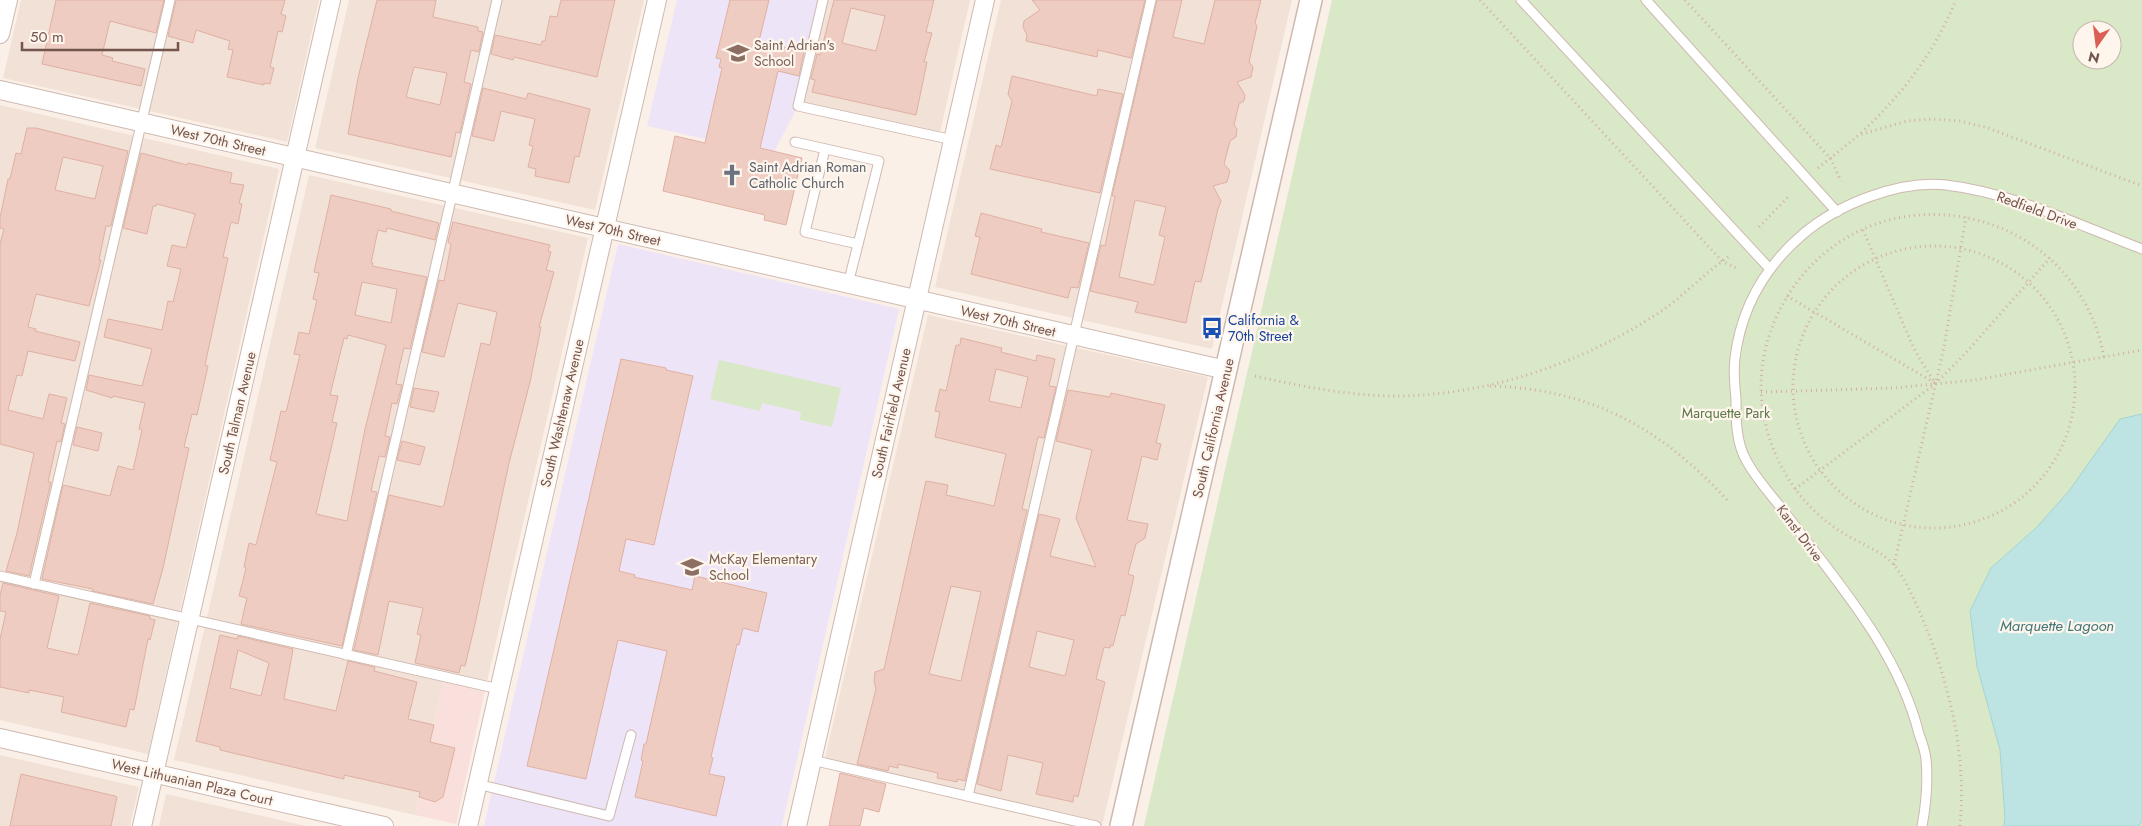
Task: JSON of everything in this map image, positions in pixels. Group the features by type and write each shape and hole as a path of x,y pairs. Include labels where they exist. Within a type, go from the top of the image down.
{"street":[{"path":"0,34 8,0"},
{"name":"South Talman Avenue","path":"142,826 331,0"},
{"name":"South Washtenaw Avenue","path":"468,826 657,0"},
{"name":"South Fairfield Avenue","path":"796,826 985,0"},
{"name":"South California Avenue","path":"1121,826 1311,0"},
{"name":"West 70th Street","path":"0,90 1226,370"},
{"name":"West Lithuanian Plaza Court","path":"0,738 384,826"}],"lane":[{"path":"34,584 170,0"},
{"path":"346,655 496,0"},
{"path":"823,0 798,106 953,140"},
{"path":"968,796 1151,0"},
{"path":"1521,0 1769,268"},
{"path":"1646,0 1837,212"},
{"path":"795,142 878,162 848,284"},
{"path":"825,149 805,232 858,244"},
{"name":"Redfield Drive","path":"1794,242 1812,226 1851,204 1881,193 1913,186 1944,185 2001,195 2142,249"},
{"name":"Kanst Drive","path":"1794,242 1769,268 1754,293 1741,327 1734,360 1736,429 1745,460 1860,612 1890,660 1913,709 1926,758 1926,809 1922,826"},
{"path":"0,576 499,689"},
{"path":"478,784 609,816 631,735"},
{"path":"812,760 1096,826"}],"path":[{"path":"1480,0 1722,261 1736,268"},
{"path":"1685,0 1831,159 1841,181"},
{"path":"1818,168 1859,135 1892,104 1908,84 1940,34 1956,0"},
{"path":"1859,135 1907,120 1960,121 1988,128 2142,186"},
{"path":"1759,227 1790,195"},
{"path":"1960,826 1963,800 1961,757 1954,714 1920,610 1894,565 1870,547 1844,534 1821,517 1795,489 1782,469 1771,444 1764,418 1761,392 1762,368 1767,343 1775,318 1787,296 1810,266 1829,250 1863,230 1882,222 1913,215 1937,214 1966,217 1995,225 2014,233 2050,258 2071,281 2092,315 2100,335 2104,357"},
{"path":"1894,565 1944,347 1966,217"},
{"path":"1863,230 1915,351 1935,384"},
{"path":"1937,245 1961,248 1999,261 2029,281 2054,310 2063,328 2075,363 2075,405 2071,425 2052,466 2034,486 2004,510 1982,520 1959,526 1940,528 1903,525 1882,518 1860,507 1841,493 1820,470 1801,434 1795,412 1793,391 1797,351 1813,312 1833,288 1848,275 1875,258 1917,246 1937,245"},
{"path":"1255,376 1312,388 1405,396 1485,386 1532,374 1577,357 1617,338 1656,315 1730,255"},
{"path":"1795,489 1935,384 1962,357 2050,258"},
{"path":"1787,296 1935,384"},
{"path":"1761,392 1894,388 1975,380 2142,350"},
{"path":"1485,386 1522,387 1557,394 1590,402 1623,417 1654,434 1709,480 1727,500"}],"shaded area":[{"path":"21,0 319,0 287,142 3,78"},
{"path":"349,0 644,0 595,210 315,148"},
{"name":"Saint Adrian's School","path":"677,0 823,0 798,106 773,154 647,126"},
{"path":"823,0 970,0 939,137 798,106"},
{"path":"1001,0 1292,0 1212,349 935,287"},
{"path":"0,105 279,169 148,754 0,720"},
{"path":"309,175 588,238 486,686 444,677 415,815 174,760"},
{"name":"McKay Elementary School","path":"618,244 899,309 782,826 484,826"},
{"path":"928,315 1208,377 1102,826 824,762"},
{"path":"444,677 486,686 456,824 415,815"},
{"path":"0,755 139,787 130,826 0,826"},
{"path":"166,794 306,826 159,826"}],"green space":[{"name":"Marquette Park","path":"1332,0 2142,0 2142,826 1144,826"},
{"path":"719,360 841,388 832,427 800,420 801,412 762,403 760,411 710,399"}],"water":[{"name":"Marquette Lagoon","path":"2142,414 2142,820 2139,826 2004,826 2000,750 1977,666 1970,611 1991,568 2037,527 2069,491 2120,419"}],"building":[{"path":"56,0 164,0 156,33 110,21 102,55 113,58 112,61 145,69 141,86 42,64"},
{"path":"176,0 285,0 281,14 286,16 282,32 278,31 270,67 274,68 270,84 264,83 264,85 227,77 233,50 228,49 230,41 196,30 193,43 168,36"},
{"path":"377,0 436,0 433,17 478,27 478,31 483,32 479,52 471,50 464,82 471,84 460,133 456,132 451,157 348,134 358,78","holes":["414,67 447,73 440,105 406,97"]},
{"path":"561,0 615,0 597,77 514,57 513,60 491,54 495,35 541,45 542,41 545,41 550,16 557,17"},
{"path":"730,0 769,0 759,41 804,52 799,76 778,71 760,148 802,158 786,225 764,220 765,215 663,191 675,136 705,143 722,68 719,67 721,59 716,58"},
{"path":"834,0 934,0 926,32 932,33 924,62 927,62 916,115 812,92 815,80 811,79 817,54 820,55","holes":["851,8 885,16 876,51 842,43"]},
{"path":"1032,0 1145,0 1131,58 1098,50 1097,57 1026,41 1027,35 1023,27 1024,21 1040,10"},
{"path":"1157,0 1182,0 1173,37 1204,44 1215,0 1261,0 1255,23 1257,26 1249,62 1253,67 1251,77 1237,82 1245,95 1244,101 1239,104 1234,125 1237,129 1236,137 1230,141 1224,164 1230,171 1227,182 1213,186 1221,201 1201,282 1195,281 1186,323 1135,312 1138,302 1090,291 1101,245 1105,246 1115,196 1112,196","holes":["1135,200 1166,207 1159,235 1165,237 1154,285 1119,277"]},
{"path":"1012,76 1097,96 1098,89 1123,94 1100,193 990,169 996,145 1001,147 1012,101 1008,94"},
{"path":"483,88 526,99 528,93 590,109 579,157 575,156 569,183 535,176 536,169 528,167 533,146 529,145 535,119 501,111 494,141 472,136"},
{"path":"27,128 36,128 128,151 111,226 106,226 99,260 101,260 89,306 36,294 28,327 36,329 35,331 80,342 75,361 28,351 22,376 17,375 8,410 43,419 49,394 67,398 61,423 65,424 61,442 57,441 48,482 51,482 29,576 6,571 17,533 34,453 0,444 0,244 4,229 0,228 0,218 8,179 10,179 16,153 21,154","holes":["63,157 103,166 95,199 55,190"]},
{"path":"141,153 187,165 188,163 232,173 230,183 244,185 239,203 242,204 238,224 231,222 223,257 228,258 205,365 208,366 197,415 192,414 184,447 189,448 163,568 153,604 42,579 63,485 110,496 118,466 133,470 142,430 139,429 145,403 113,396 112,398 86,390 89,375 142,386 152,349 104,337 108,319 162,330 168,301 173,302 181,269 167,266 172,245 186,248 195,214 157,204 153,206 147,234 123,228"},
{"path":"331,195 391,209 391,211 439,223 435,240 387,228 386,232 378,230 372,266 427,277 410,349 404,348 400,364 396,384 402,385 397,404 392,403 385,436 390,437 385,457 379,456 371,491 377,492 342,646 241,624 247,598 239,596 246,568 244,567 249,543 256,545 277,462 270,460 281,411 286,412 300,355 294,354 299,332 309,334 317,300 313,299 319,273 314,272","holes":["362,282 397,289 391,323 355,315","348,335 386,345 365,429 347,521 316,514 337,423 332,422 338,396 330,395 344,338 347,339"]},
{"path":"981,213 1042,229 1041,232 1089,243 1078,288 1071,287 1068,298 971,274 980,237 975,236"},
{"path":"453,222 550,245 548,251 551,252 546,270 554,272 539,327 541,327 530,382 509,463 475,624 465,666 461,665 459,673 415,663 421,635 417,634 423,608 389,601 378,655 354,650 389,495 442,507 444,505 481,343 490,345 497,312 458,303 444,357 422,352 439,280 444,281 451,245 448,242"},
{"path":"961,338 1002,348 1001,352 1036,361 1037,355 1055,359 1049,386 1056,387 1044,438 1038,437 1022,509 1027,510 965,781 957,779 957,782 937,778 938,773 898,764 898,768 889,766 888,771 857,764 876,689 874,681 875,672 884,669 926,481 948,485 946,495 994,506 1006,454 935,437 940,412 935,411 940,389 946,391 956,345 960,345","holes":["996,369 1028,377 1021,408 989,401","951,586 981,592 961,681 929,674"]},
{"path":"621,359 666,368 666,370 693,376 654,545 626,539 619,571 635,575 634,577 692,590 695,576 767,593 758,632 743,628 739,645 737,644 711,757 713,758 709,774 725,777 716,816 635,797 643,761 641,760 644,744 646,744 667,651 618,640 586,779 527,766"},
{"path":"414,388 439,392 434,412 410,407"},
{"path":"1068,390 1110,397 1111,393 1165,405 1156,443 1161,444 1157,460 1142,456 1127,520 1148,524 1145,538 1136,544 1128,574 1134,576 1125,616 1121,615 1113,646 1111,645 1110,648 1104,647 1096,679 1105,682 1078,797 1074,795 1073,802 1036,794 1043,763 1008,755 1001,791 977,784 1039,514 1060,519 1050,556 1096,567 1076,518 1092,450 1056,441","holes":["1037,631 1074,640 1065,676 1029,667"]},
{"path":"77,427 102,433 98,451 73,445"},
{"path":"402,441 425,447 420,465 397,460"},
{"path":"3,583 59,596 47,648 78,655 90,603 150,616 150,619 155,620 150,640 148,639 134,710 130,709 126,727 61,712 64,697 29,690 29,693 0,687 0,639 6,612 0,611 0,595"},
{"path":"220,635 237,639 238,636 293,649 284,699 336,711 348,661 375,667 374,671 417,682 408,719 434,725 430,742 455,748 443,797 435,802 419,797 420,792 344,775 344,779 220,750 220,747 196,741","holes":["238,650 269,663 261,696 230,688"]},
{"path":"840,773 886,784 879,812 864,808 860,826 829,826"},
{"path":"21,774 117,797 111,826 10,826"}],"place":[{"name":"Saint Adrian's School","path":"738,53"},
{"name":"Saint Adrian Roman Catholic Church","path":"732,175"},
{"name":"California & 70th Street","path":"1212,328"},
{"name":"McKay Elementary School","path":"692,567"}]}
